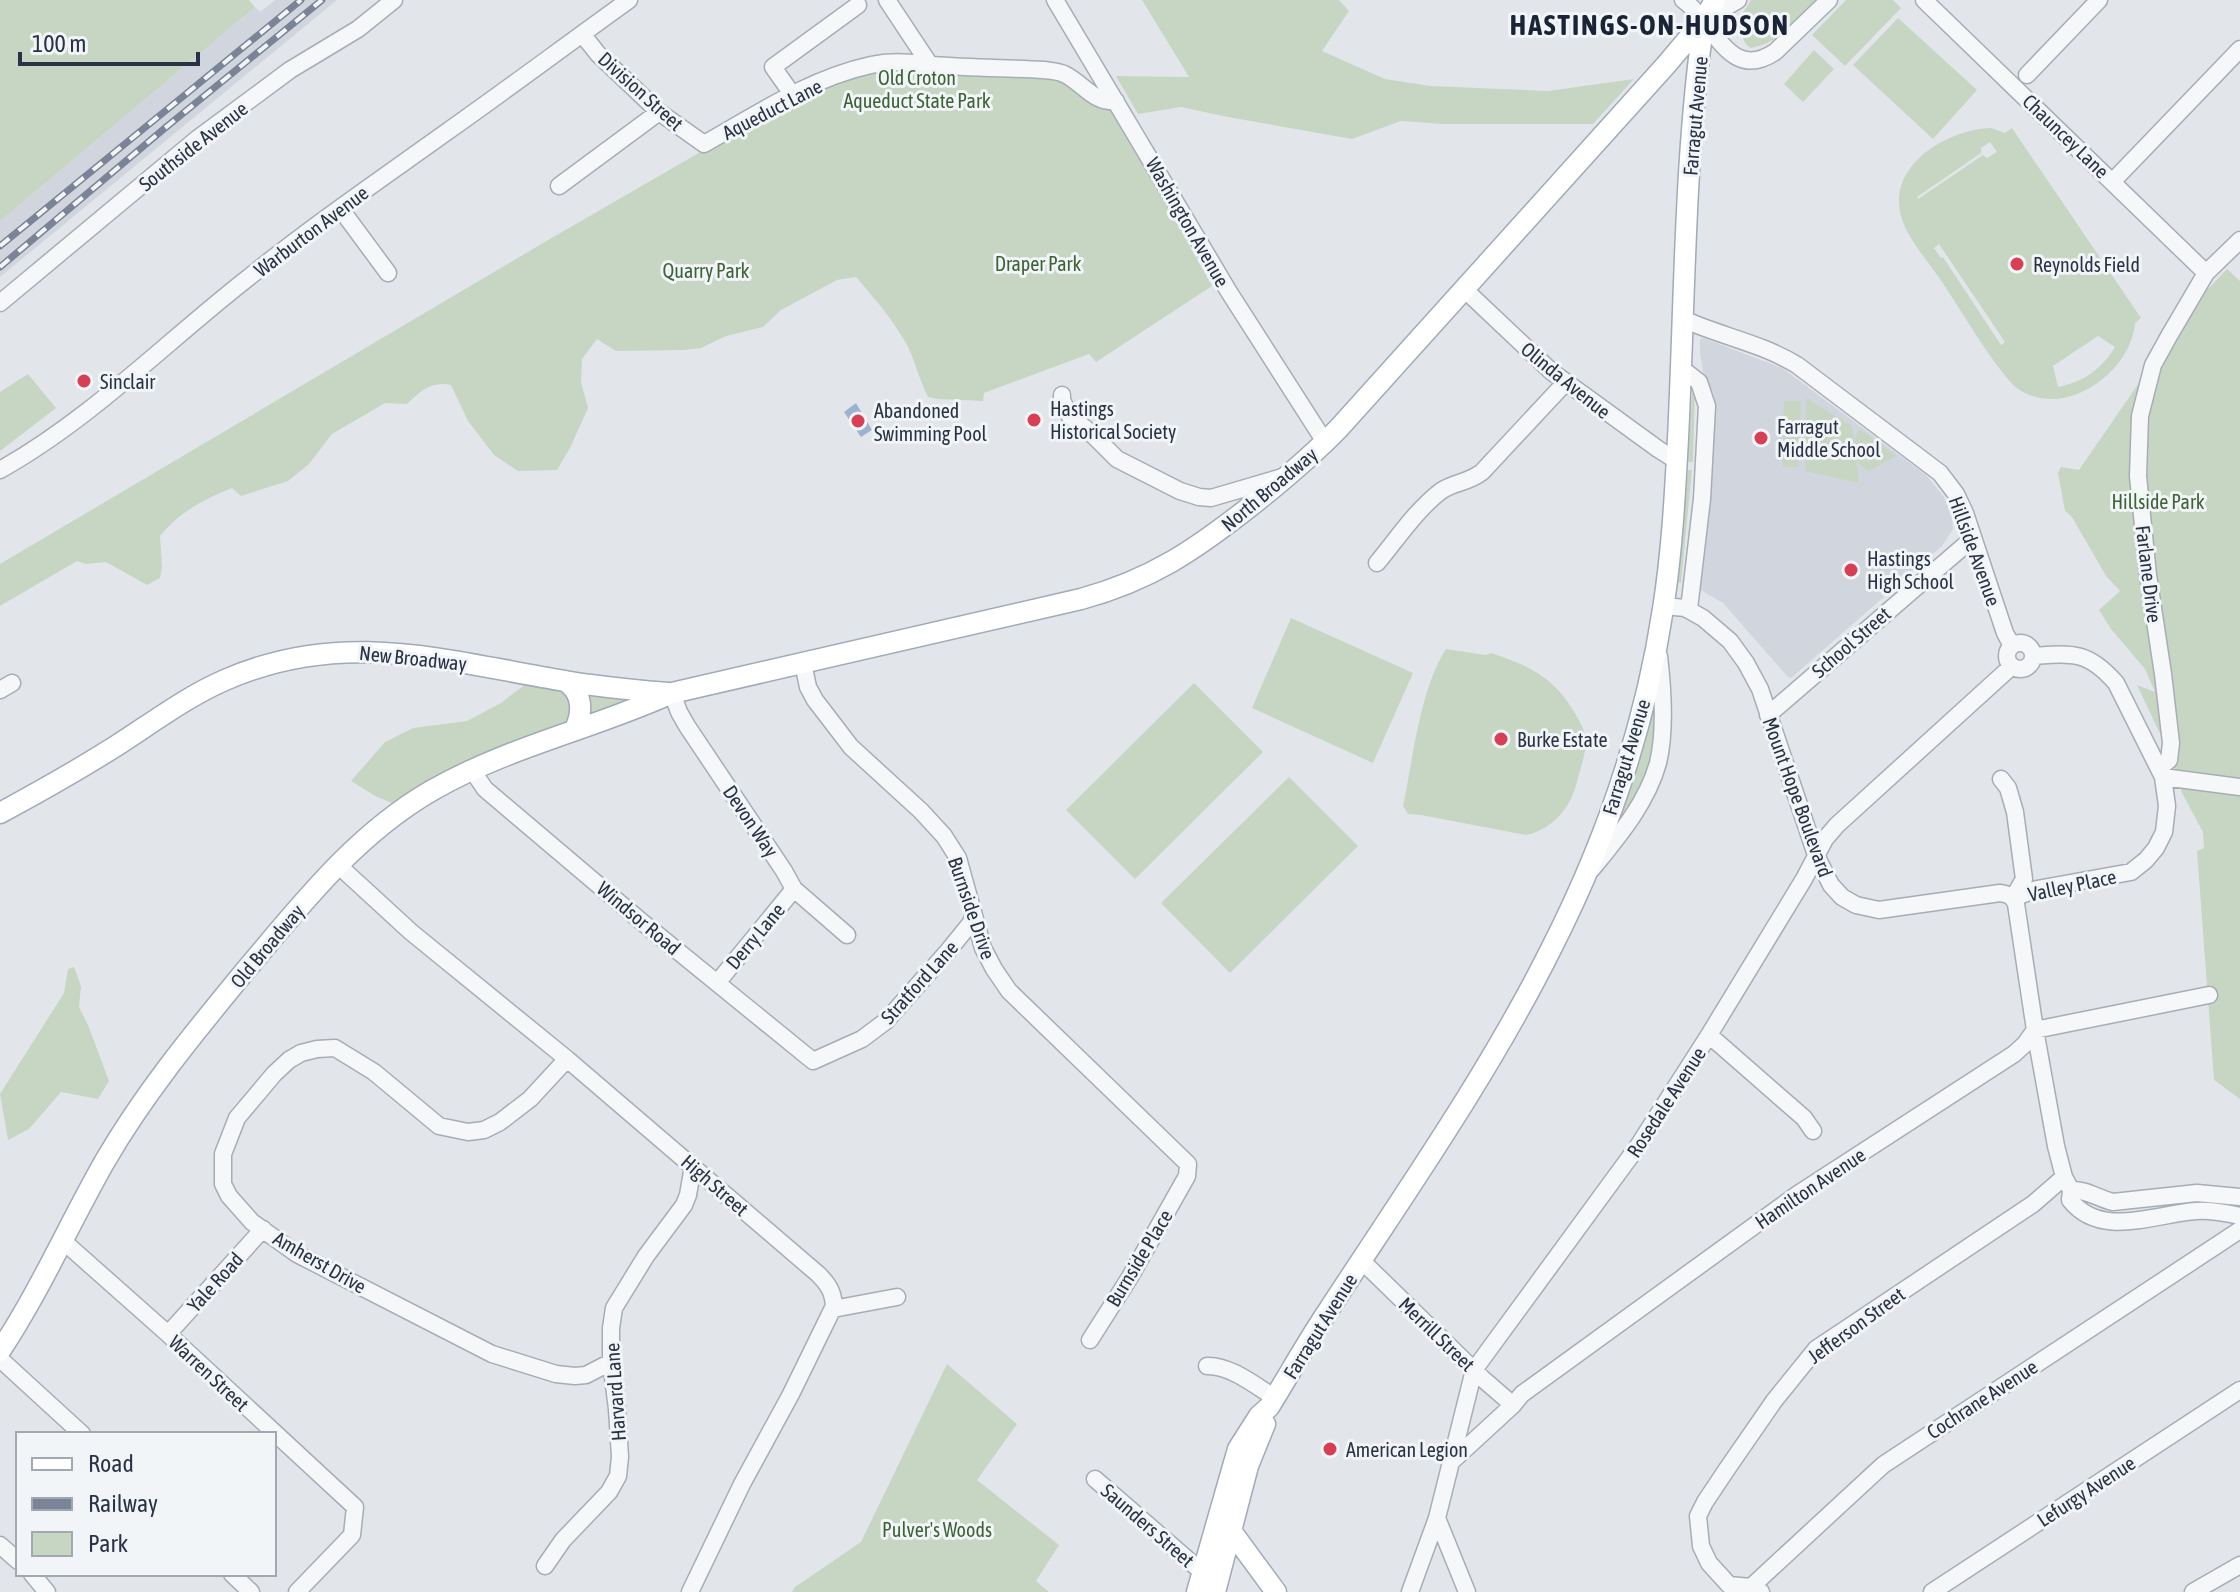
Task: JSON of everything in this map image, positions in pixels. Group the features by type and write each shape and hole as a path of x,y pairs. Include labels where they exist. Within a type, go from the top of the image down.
{"main road":[{"path":"1704,20 1715,0"},
{"name":"North Broadway","path":"672,693 1066,603 1127,584 1199,546 1325,442 1704,20"},
{"name":"Farragut Avenue","path":"1208,1583 1238,1449 1272,1402 1509,1027 1553,945 1619,786 1641,715 1657,641 1673,528 1692,118 1704,20"},
{"name":"New Broadway","path":"0,813 87,764 197,694 240,674 287,660 353,651 398,653 608,688 672,693"},
{"path":"565,681 572,686 580,702 575,729"},
{"name":"Old Broadway","path":"0,1351 116,1143 165,1070 289,919 338,865 378,827 432,790 507,753 636,709 672,693"},
{"path":"1224,1522 1276,1592"},
{"path":"1208,1583 1239,1567 1261,1571"}],"street":[{"name":"Southside Avenue","path":"0,303 197,139 290,70 358,29 394,0"},
{"name":"Warburton Avenue","path":"0,470 55,436 98,404 250,276 340,208 629,0"},
{"path":"887,0 930,65"},
{"name":"Washington Avenue","path":"1055,0 1229,292 1325,442"},
{"path":"1683,0 1733,56 1750,61 1775,52 1829,0"},
{"path":"1704,20 1738,0"},
{"name":"Chauncey Lane","path":"1924,0 2206,273"},
{"path":"2027,75 2099,0"},
{"path":"792,94 773,67 858,5"},
{"name":"Division Street","path":"582,34 598,54 659,112 704,144"},
{"path":"2112,182 2240,49"},
{"name":"Aqueduct Lane","path":"704,144 792,94 846,72 904,61 1058,72 1106,102 1116,101"},
{"path":"559,186 659,112"},
{"path":"340,208 388,273"},
{"name":"Farlane Drive","path":"2131,872 2156,848 2164,832 2167,806 2161,772 2169,760 2171,743 2138,476 2140,416 2153,365 2206,273 2240,240"},
{"name":"Olinda Avenue","path":"1463,288 1565,383 1677,461"},
{"name":"Hillside Avenue","path":"1683,319 1778,353 1931,466 1948,482 1965,513 2012,646"},
{"path":"1681,368 1699,382 1707,406 1702,499 1689,609"},
{"path":"1377,563 1429,502 1448,487 1471,480 1482,472 1565,383"},
{"path":"1062,395 1069,415 1117,459 1180,491 1211,498 1287,476"},
{"name":"School Street","path":"1768,715 1972,539"},
{"name":"Mount Hope Boulevard","path":"1664,606 1689,609 1720,631 1739,652 1753,675 1816,855 1827,880 1836,891 1848,901 1866,909 1879,910 2000,893 2013,898"},
{"path":"1581,883 1616,841 1639,806 1656,769 1662,741 1657,641"},
{"path":"2020,643 2028,646 2033,656 2028,667 2020,669 2012,666 2008,656 2012,646 2020,643"},
{"path":"2033,656 2063,653 2085,656 2107,672 2130,708 2161,772 2240,787"},
{"name":"Burnside Drive","path":"803,663 808,687 815,700 851,747 921,811 944,836 958,858 983,948 1009,991 1188,1164 1187,1176"},
{"name":"Rosedale Avenue","path":"1410,1592 1437,1518 1474,1370 1638,1146 1837,825 2012,666"},
{"name":"Devon Way","path":"672,693 687,726 794,889 847,935"},
{"name":"Windsor Road","path":"472,770 485,789 813,1061"},
{"path":"2001,779 2008,788 2015,812 2024,879 2013,898 2056,1146 2070,1200 2078,1211 2090,1218 2110,1223 2197,1211 2240,1216"},
{"name":"High Street","path":"338,865 411,932 567,1059 818,1274 830,1287 833,1309"},
{"name":"Valley Place","path":"2013,898 2037,889 2131,872"},
{"name":"Derry Lane","path":"717,983 794,889"},
{"name":"Stratford Lane","path":"813,1061 862,1039 886,1021 948,951 974,916"},
{"path":"2035,1030 2209,995"},
{"name":"Hamilton Avenue","path":"1450,1462 1522,1394 1798,1194 2014,1054 2035,1030"},
{"path":"1709,1035 1804,1118 1813,1131"},
{"name":"Amherst Drive","path":"567,1059 530,1099 500,1122 484,1130 468,1132 439,1126 374,1072 335,1048 301,1053 274,1074 237,1118 223,1154 223,1184 229,1196 252,1222 297,1254 492,1354 556,1374 575,1376 586,1375 611,1362"},
{"name":"Harvard Lane","path":"545,1566 563,1540 609,1492 618,1476 620,1457 611,1362 614,1308 646,1256 684,1205 693,1166"},
{"name":"Burnside Place","path":"1090,1340 1187,1176"},
{"path":"2068,1183 2113,1202 2197,1193 2240,1197"},
{"name":"Jefferson Street","path":"1751,1590 1729,1585 1709,1563 1701,1546 1698,1516 1790,1379 1816,1349 2068,1183"},
{"name":"Yale Road","path":"168,1334 263,1229"},
{"name":"Cochrane Avenue","path":"1751,1590 1883,1465 2240,1230"},
{"name":"Warren Street","path":"62,1240 274,1432"},
{"name":"Merrill Street","path":"1362,1261 1513,1405"},
{"path":"690,1592 833,1309 897,1297"},
{"path":"0,1359 80,1432"},
{"path":"1207,1366 1248,1381 1272,1402"},
{"name":"Lefurgy Avenue","path":"1932,1592 2240,1390"},
{"name":"Warren Street","path":"276,1434 355,1507 352,1535 297,1592"},
{"name":"Saunders Street","path":"1095,1479 1208,1583"},
{"path":"1437,1518 1467,1592"},
{"path":"0,1545 16,1559"},
{"path":"2193,1592 2240,1565"},
{"path":"34,1576 47,1592"},
{"path":"234,1576 251,1592"}],"shaded area":[{"path":"275,0 337,0 0,277 0,221 255,7 260,12"},
{"path":"1700,339 1782,368 1926,475 1944,497 1952,517 1953,529 1942,546 1791,678 1723,603 1699,589 1710,513 1715,420 1714,395 1703,371 1700,353"}],"green space":[{"path":"0,0 249,0 255,7 0,221"},
{"path":"1142,0 1339,0 1349,11 1322,51 1385,79 1431,86 1548,91 1634,79 1593,124 1401,121 1352,139 1181,107 1138,114 1116,76 1189,77"},
{"path":"1751,0 1821,0 1781,36 1751,48 1735,25"},
{"path":"1846,0 1893,0 1901,8 1845,66 1812,35"},
{"path":"1898,18 1977,90 1933,139 1853,65"},
{"path":"1814,50 1834,69 1803,102 1784,84"},
{"path":"897,67 1055,75 1113,110 1212,286 1096,362 1089,354 984,393 983,401 928,397 904,339 856,277 837,280 781,310 763,327 726,336 701,348 616,351 597,339 582,359 581,382 588,408 557,470 518,471 494,455 468,421 451,385 432,386 407,404 385,403 332,434 309,464 288,481 241,496 232,488 184,513 160,536 160,578 147,585 106,562 86,564 77,561 0,606 0,564 794,98 872,70"},
{"path":"1991,128 2005,133 2012,128 2141,318 2135,323 2121,360 2107,376 2071,396 2051,399 2032,396 2014,386 1913,241 1901,216 1899,198 1903,181 1912,166 1940,143 1974,130","holes":["1990,142 1997,152 1987,158 1983,155 1918,199 1981,153 1981,148","1939,244 2005,342 2001,345 1934,248","2098,336 2115,347 2098,368 2067,385 2058,387 2053,366"]},
{"name":"Hillside Park","path":"2227,269 2240,281 2240,1099 2214,1080 2197,851 2204,848 2203,832 2182,793 2172,759 2137,685 2155,692 2145,669 2099,610 2120,591 2106,576 2072,517 2065,511 2058,473 2061,467 2079,470 2205,287 2208,289"},
{"path":"28,374 56,408 0,451 0,392"},
{"path":"1695,390 1693,462 1688,462 1692,394"},
{"path":"1806,398 1852,426 1854,441 1859,429 1896,456 1869,471 1856,458 1859,483 1805,471"},
{"path":"1784,401 1801,401 1798,467 1782,467"},
{"path":"1688,470 1692,470 1681,583 1677,582"},
{"path":"1291,618 1413,673 1373,763 1252,708"},
{"name":"Burke Estate","path":"1446,649 1486,655 1491,653 1529,668 1558,690 1579,720 1586,742 1573,794 1564,810 1544,828 1526,835 1408,814 1403,806 1424,704 1437,665"},
{"path":"527,683 624,700 612,711 400,806 377,797 351,781 385,742 413,728 467,721 501,703"},
{"path":"1194,683 1263,752 1135,879 1066,810"},
{"path":"1656,700 1656,745 1648,777 1614,832 1635,776"},
{"path":"1289,777 1358,846 1230,973 1161,903"},
{"path":"74,967 81,986 79,1007 109,1081 98,1099 61,1092 29,1129 8,1140 0,1094 64,993 68,969"},
{"name":"Pulver's Woods","path":"947,1364 1017,1424 977,1480 1059,1545 1036,1581 1049,1592 792,1592 861,1542"}],"water":[{"name":"Abandoned Swimming Pool","path":"856,403 872,430 861,437 844,412"}],"railway":[{"path":"0,246 301,0"},
{"path":"0,267 322,0"}],"place":[{"name":"Reynolds Field","path":"2017,264"},
{"name":"Sinclair","path":"84,381"},
{"name":"Hastings Historical Society","path":"1034,420"},
{"name":"Abandoned Swimming Pool","path":"858,421"},
{"name":"Farragut Middle School","path":"1761,438"},
{"name":"Hastings High School","path":"1851,570"},
{"name":"Burke Estate","path":"1501,739"},
{"name":"American Legion","path":"1330,1449"}],"district":[{"name":"HASTINGS-ON-HUDSON","path":"1650,25"}],"park label":[{"name":"Old Croton Aqueduct State Park","path":"917,88"},
{"name":"Draper Park","path":"1038,263"},
{"name":"Quarry Park","path":"706,270"}]}
